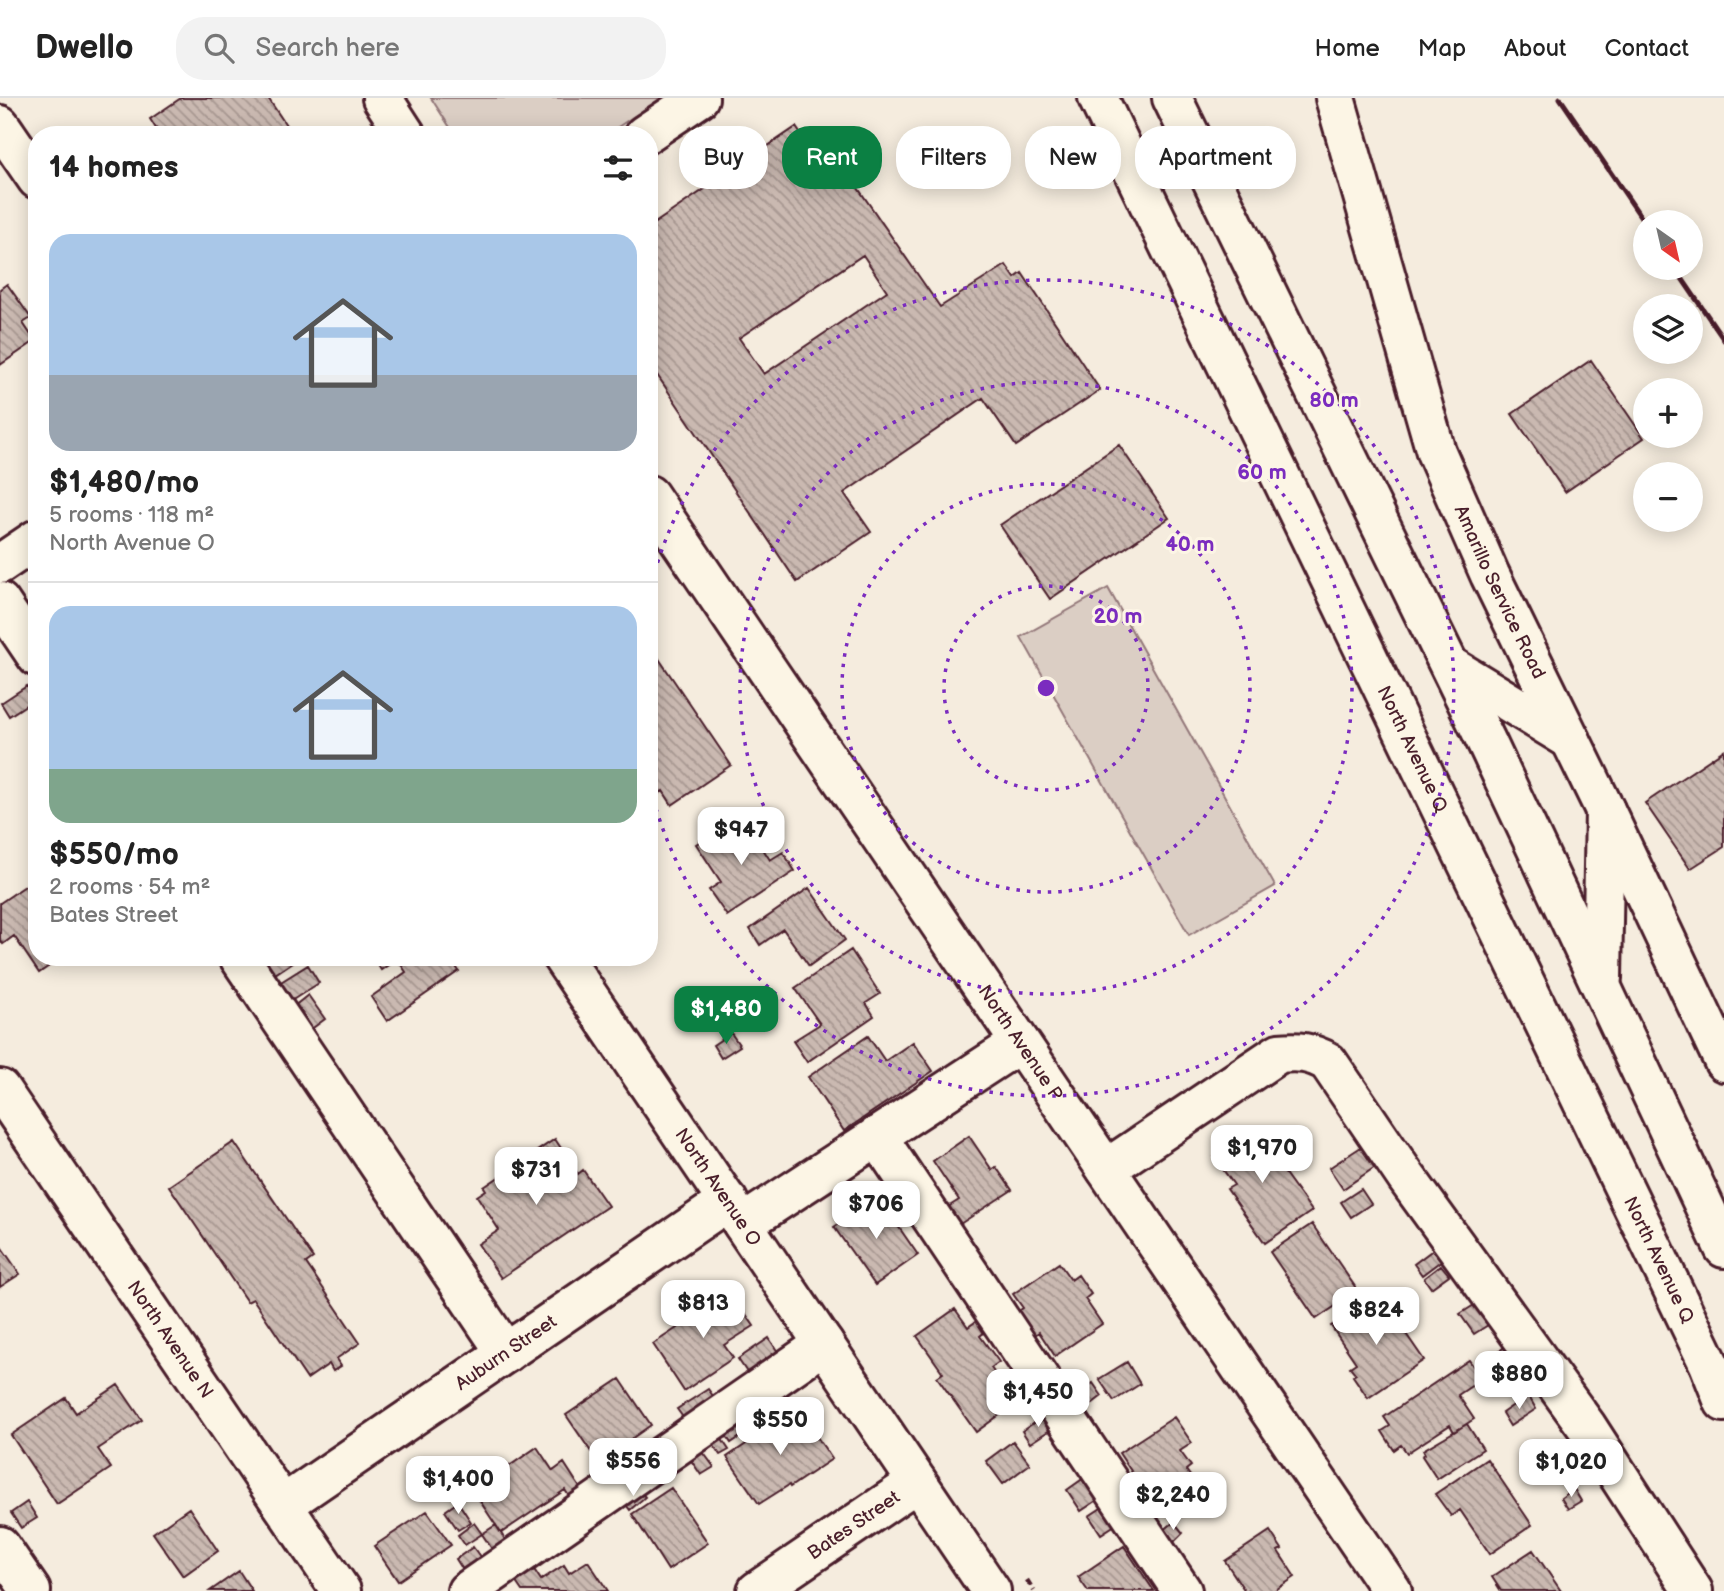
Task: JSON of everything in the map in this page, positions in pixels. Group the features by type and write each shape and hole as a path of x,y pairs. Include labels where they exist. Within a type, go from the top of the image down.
{"street":[{"path":"382,98 400,126"},
{"path":"657,126 699,98"},
{"name":"North Avenue Q","path":"1098,98 1709,1364 1724,1402"},
{"path":"1172,98 1450,666 1724,1248"},
{"name":"Amarillo Service Road","path":"1335,98 1436,452 1490,575 1724,1062"},
{"path":"0,125 28,167"},
{"name":"North Avenue P","path":"658,508 1106,1169 1380,1587"},
{"path":"0,564 28,545"},
{"path":"0,603 28,644"},
{"path":"1450,666 1571,740"},
{"path":"1602,987 1605,810"},
{"path":"245,966 506,1353"},
{"name":"North Avenue O","path":"568,966 917,1482 1007,1583"},
{"name":"Auburn Street","path":"283,1506 506,1353 735,1212 877,1136 1020,1042"},
{"path":"1106,1169 1279,1053 1298,1051 1316,1055 1328,1062 1406,1177 1587,1427 1693,1591"},
{"name":"North Avenue N","path":"0,1088 341,1591"},
{"path":"877,1136 1182,1591"},
{"path":"467,1591 824,1344"},
{"name":"Bates Street","path":"757,1591 917,1482"},
{"path":"0,1546 31,1591"}],"path":[{"path":"1007,1583 1034,1591"}],"shaded area":[{"path":"431,98 661,98 619,126 449,126"},
{"path":"1108,588 1275,886 1189,935 1021,637"}],"building":[{"path":"181,98 268,98 286,125 154,126 150,119"},
{"path":"782,137 782,189 859,189 940,307 1006,265 1015,278 1022,273 1100,390 1016,446 983,398 844,493 871,532 797,582 658,376 658,221 705,189 768,189 768,146","holes":["863,255 887,291 764,374 739,338"]},
{"path":"7,284 28,314 28,320 23,323 28,330 28,346 0,365 0,289"},
{"path":"1591,360 1633,422 1633,446 1565,492 1512,414"},
{"path":"1119,445 1169,518 1050,599 1000,525"},
{"path":"658,657 731,765 672,805 663,791 658,794"},
{"path":"28,688 28,704 9,716 1,703"},
{"path":"1724,750 1724,847 1690,869 1645,803"},
{"path":"735,818 750,842 756,838 770,860 783,852 795,871 727,916 709,890 721,882 696,844"},
{"path":"28,884 28,957 14,936 3,944 0,940 0,903"},
{"path":"809,888 845,940 809,966 783,929 760,945 750,929"},
{"path":"851,950 880,994 866,1003 874,1016 807,1062 793,1041 820,1024 795,988"},
{"path":"34,966 49,966 39,973"},
{"path":"265,966 287,966 272,976"},
{"path":"306,966 319,983 288,1003 276,985"},
{"path":"402,966 455,966 459,971 387,1021 371,997 406,972"},
{"path":"308,995 325,1019 310,1030 293,1007"},
{"path":"731,1033 740,1046 721,1058 713,1045"},
{"path":"868,1036 885,1061 913,1042 933,1071 844,1131 808,1077"},
{"path":"1255,1128 1267,1145 1273,1141 1291,1167 1284,1172 1312,1211 1265,1243 1227,1189 1234,1185 1214,1157"},
{"path":"969,1136 992,1170 996,1167 1012,1190 960,1224 948,1207 959,1200 933,1161"},
{"path":"555,1139 578,1174 583,1170 608,1206 501,1278 478,1244 499,1230 477,1196 486,1190 484,1187"},
{"path":"234,1142 313,1258 306,1263 360,1343 336,1359 341,1366 333,1371 329,1364 307,1379 253,1299 247,1302 169,1186"},
{"path":"1364,1145 1378,1165 1343,1189 1329,1168"},
{"path":"1361,1189 1371,1204 1351,1217 1341,1202"},
{"path":"878,1197 918,1255 875,1285 834,1227"},
{"path":"1312,1224 1358,1291 1316,1319 1270,1252"},
{"path":"0,1245 20,1274 0,1287"},
{"path":"1434,1249 1442,1260 1422,1275 1414,1264"},
{"path":"1059,1263 1071,1280 1078,1275 1091,1294 1085,1299 1102,1324 1055,1356 1039,1332 1031,1338 1014,1314 1023,1308 1013,1294"},
{"path":"1441,1265 1449,1275 1431,1288 1424,1278"},
{"path":"730,1291 754,1326 724,1345 733,1358 684,1391 653,1344 680,1326 676,1319 694,1307 698,1312"},
{"path":"1371,1299 1375,1306 1380,1303 1385,1311 1389,1309 1424,1360 1368,1398 1353,1376 1356,1374 1350,1367 1356,1363 1331,1326"},
{"path":"1474,1305 1488,1325 1474,1334 1460,1314"},
{"path":"955,1309 968,1327 978,1320 986,1331 980,1336 999,1362 991,1368 1016,1403 976,1432 937,1377 943,1373 917,1336"},
{"path":"769,1338 781,1357 750,1377 738,1359"},
{"path":"1506,1346 1518,1362 1507,1370 1495,1354"},
{"path":"1469,1360 1482,1379 1458,1395 1474,1419 1454,1432 1450,1425 1407,1453 1401,1445 1394,1450 1382,1431 1390,1426 1384,1417"},
{"path":"1127,1362 1140,1384 1114,1401 1099,1379"},
{"path":"620,1379 651,1425 598,1462 566,1415"},
{"path":"1093,1383 1102,1396 1080,1413 1071,1399"},
{"path":"118,1385 142,1420 98,1449 111,1468 57,1504 11,1435 66,1398 76,1413"},
{"path":"708,1389 718,1403 687,1423 677,1409"},
{"path":"1528,1395 1536,1409 1510,1426 1502,1413"},
{"path":"798,1409 832,1459 759,1504 727,1457"},
{"path":"741,1413 752,1429 731,1443 720,1427"},
{"path":"1045,1415 1053,1428 1030,1443 1022,1431"},
{"path":"1174,1417 1192,1443 1180,1451 1191,1466 1186,1470 1200,1490 1161,1516 1119,1453"},
{"path":"1467,1424 1483,1449 1437,1479 1422,1456 1425,1454 1423,1450"},
{"path":"717,1432 729,1450 720,1455 709,1438"},
{"path":"1013,1441 1030,1464 1003,1484 986,1461"},
{"path":"537,1447 553,1471 564,1463 584,1494 572,1501 565,1490 501,1533 464,1477 480,1466 489,1480"},
{"path":"700,1448 714,1467 701,1475 688,1456"},
{"path":"1487,1459 1532,1525 1490,1554 1460,1510 1451,1516 1435,1494"},
{"path":"1084,1478 1099,1499 1081,1511 1067,1490"},
{"path":"636,1486 645,1497 630,1510 621,1498"},
{"path":"671,1488 708,1543 668,1570 632,1514"},
{"path":"1574,1489 1581,1501 1568,1509 1561,1498"},
{"path":"27,1502 37,1518 21,1528 11,1513"},
{"path":"458,1502 471,1522 458,1530 445,1511"},
{"path":"1106,1505 1118,1523 1101,1534 1089,1516"},
{"path":"189,1508 218,1551 183,1576 153,1533"},
{"path":"427,1511 451,1545 398,1581 374,1546"},
{"path":"1174,1522 1183,1533 1173,1543 1163,1531"},
{"path":"474,1523 482,1534 465,1545 458,1535"},
{"path":"496,1525 507,1543 494,1552 482,1534"},
{"path":"1270,1531 1282,1549 1278,1551 1295,1577 1274,1591 1245,1591 1225,1561"},
{"path":"1124,1546 1154,1591 1088,1591 1078,1577"},
{"path":"473,1547 483,1561 465,1573 456,1559"},
{"path":"1533,1550 1561,1591 1501,1591 1492,1577"},
{"path":"588,1561 608,1591 522,1591 513,1578 531,1565 541,1580 564,1565 569,1573"},
{"path":"239,1571 252,1591 210,1591"}],"railway":[{"path":"1560,98 1636,210"},
{"path":"1683,280 1724,340"}]}
